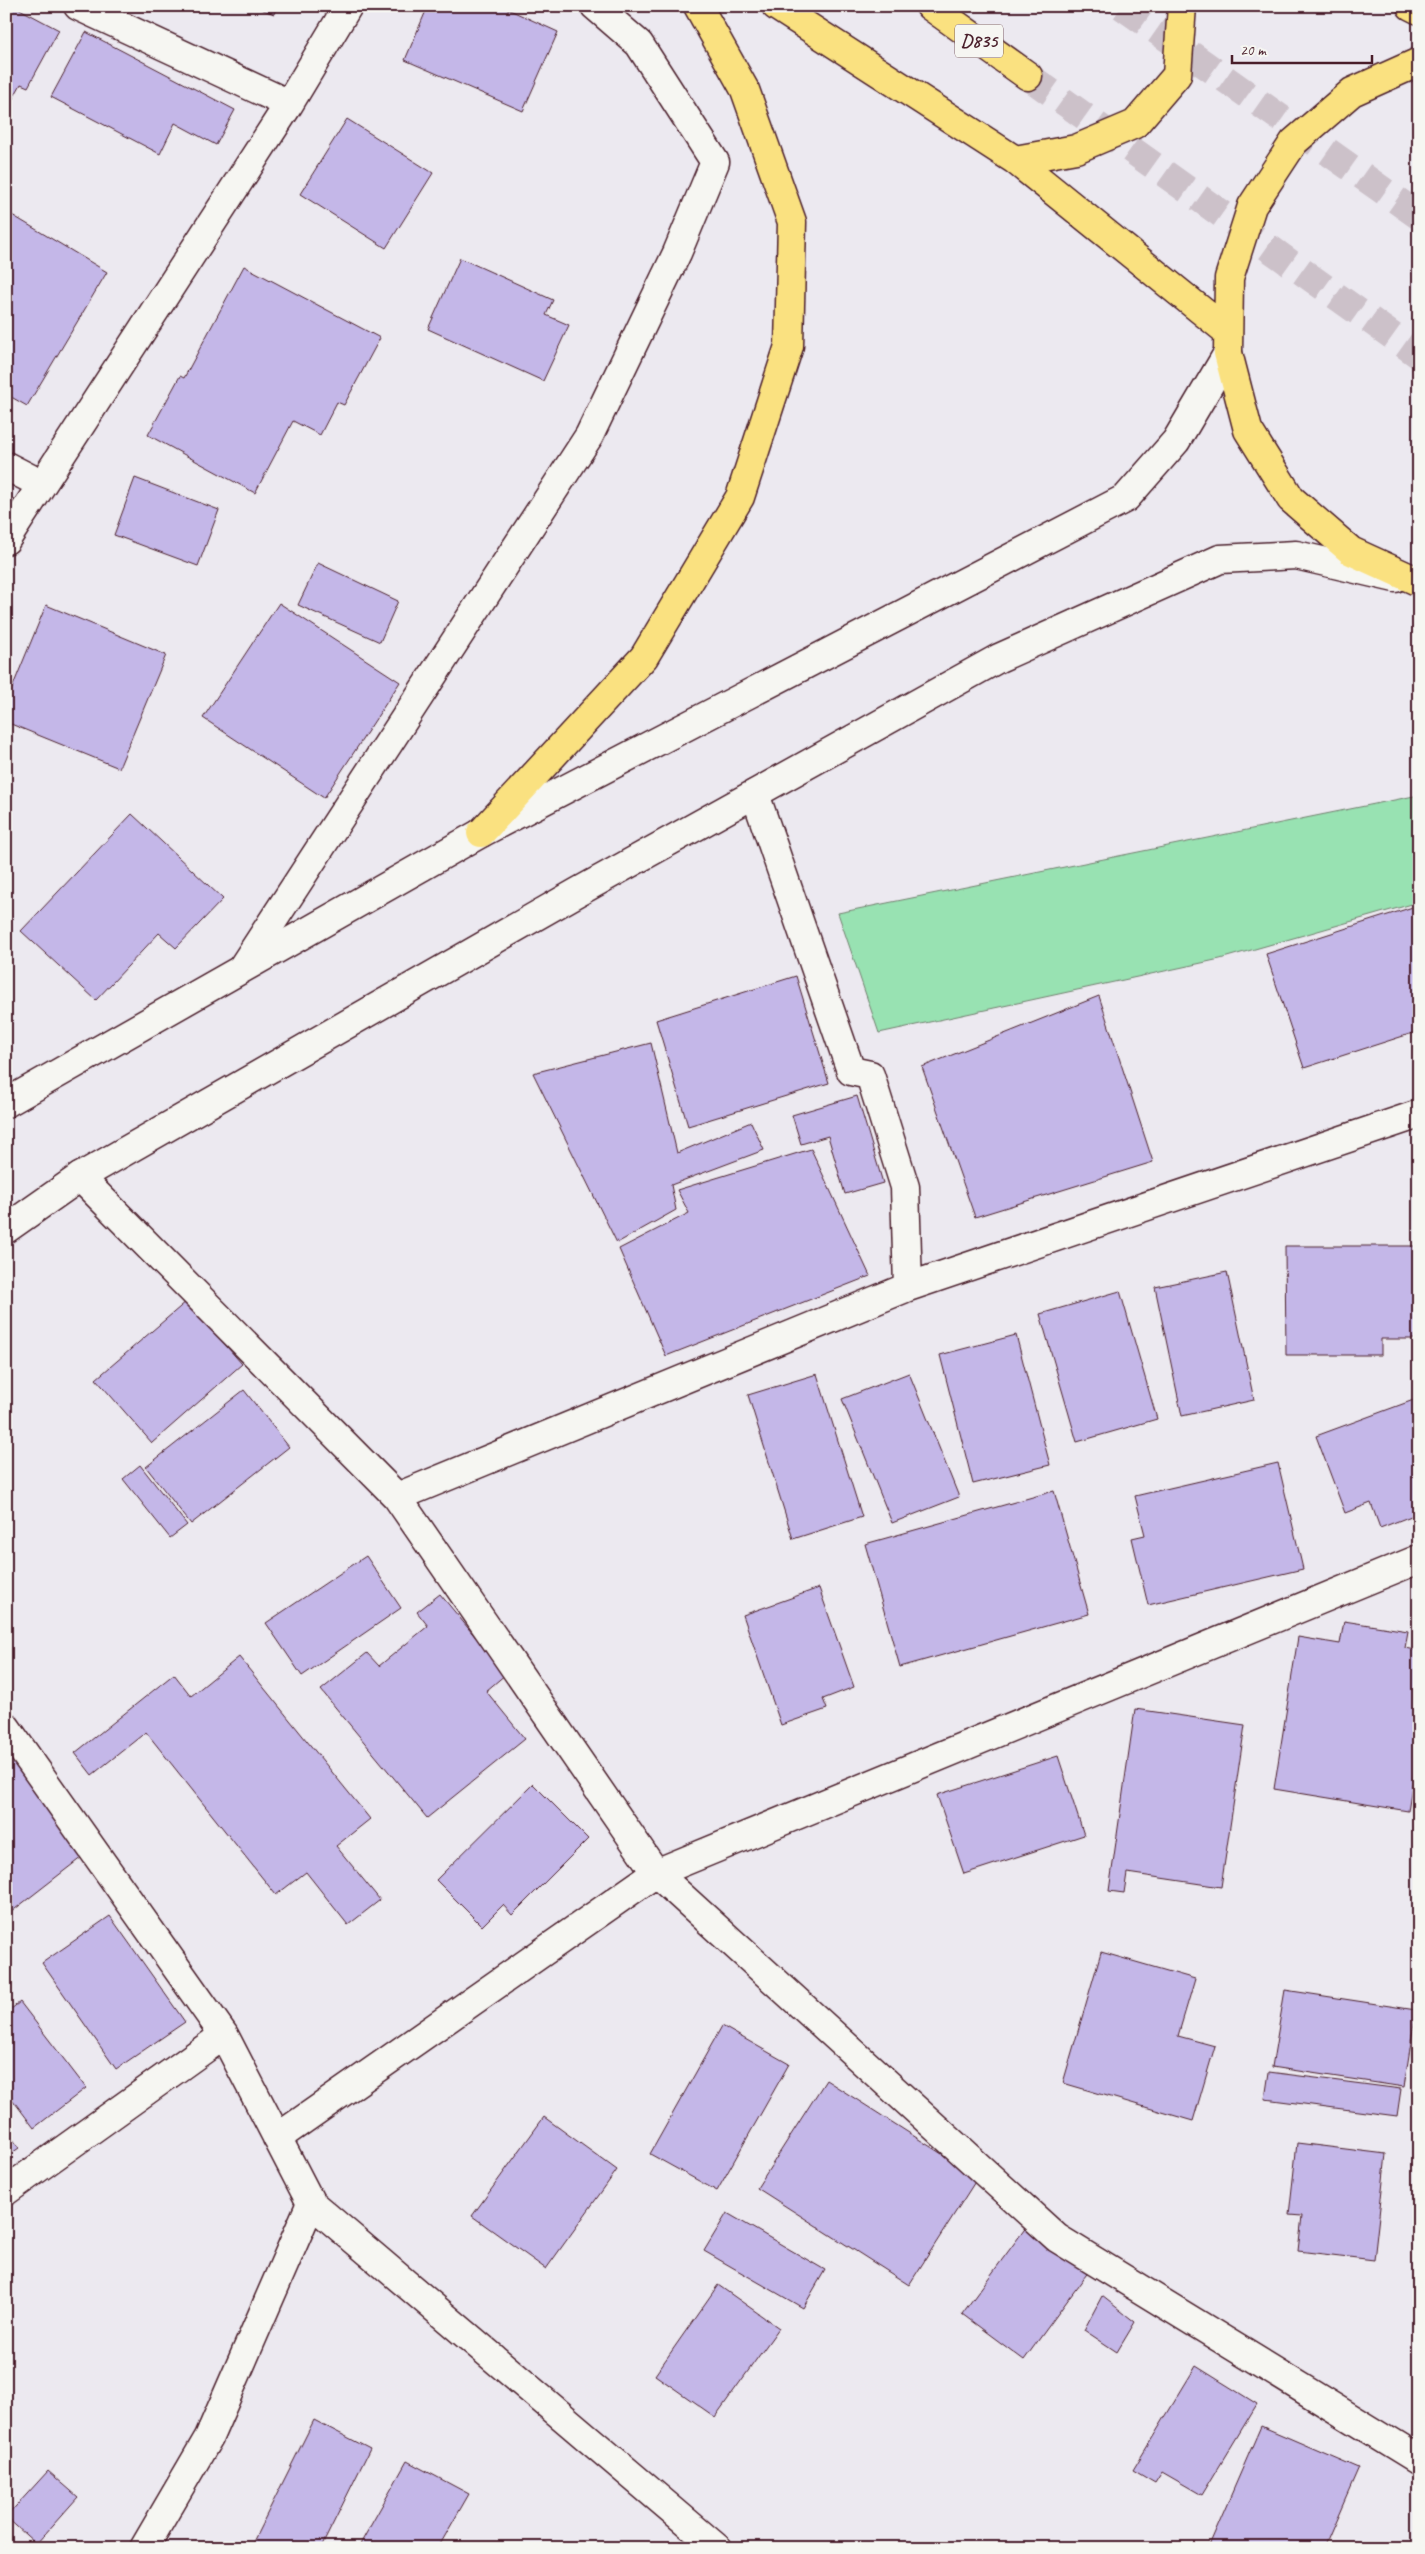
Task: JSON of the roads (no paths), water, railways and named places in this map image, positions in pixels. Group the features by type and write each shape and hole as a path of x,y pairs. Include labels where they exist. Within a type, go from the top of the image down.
{"highway":[{"path":"482,833 644,657 740,496 789,346 792,222 745,90 698,6"},
{"path":"776,6 1015,160 1228,342"},
{"name":"D835","path":"930,6 1028,76"},
{"path":"1015,160 1076,149 1135,124 1177,75 1182,6"},
{"path":"1411,6 1419,10"},
{"path":"1419,62 1352,92 1294,142 1252,206 1229,278 1228,342 1248,430 1291,499 1351,552 1419,582"}],"street":[{"path":"78,6 289,104"},
{"path":"6,540 289,104 348,6"},
{"path":"242,968 589,436 677,253 715,162 639,44 595,6"},
{"path":"6,1103 482,833 1126,498 1176,441 1228,342"},
{"path":"6,466 41,484"},
{"path":"6,1229 80,1177 570,896 999,658 1220,559 1296,555 1419,582"},
{"path":"755,794 852,1071 870,1075 905,1187 908,1287"},
{"path":"397,1497 908,1287 1419,1114"},
{"path":"80,1177 397,1497 656,1873 1057,2238 1419,2460"},
{"path":"277,2138 656,1873 1419,1559"},
{"path":"6,1727 224,2035 311,2203 717,2548"},
{"path":"6,2191 224,2035"},
{"path":"144,2548 210,2437 311,2203"}],"tunnel":[{"path":"1122,6 1419,216"},
{"path":"1028,76 1419,355"}]}
